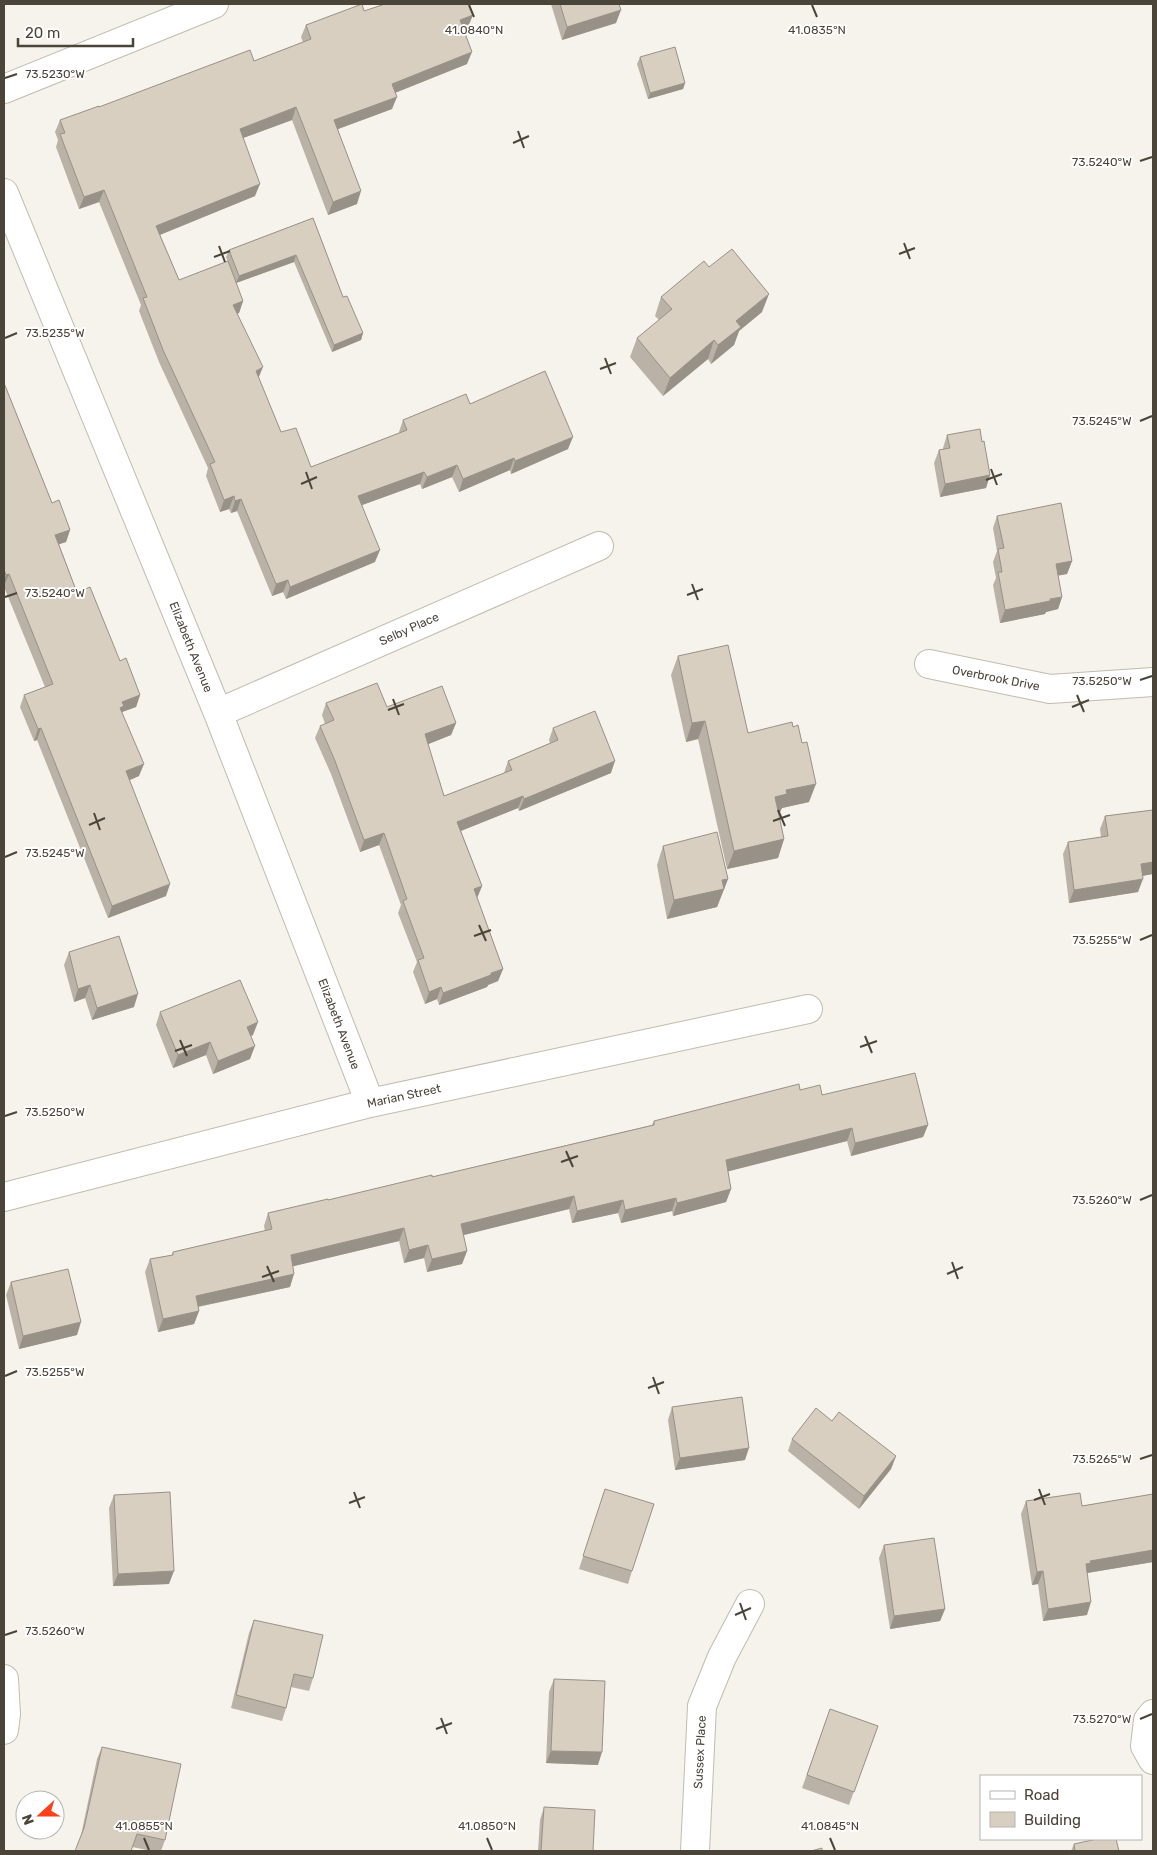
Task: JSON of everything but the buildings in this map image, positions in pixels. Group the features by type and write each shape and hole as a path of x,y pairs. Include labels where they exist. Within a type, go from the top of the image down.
{"street":[{"path":"4,89 214,4"},
{"name":"Elizabeth Avenue","path":"4,193 218,713 370,1103"},
{"name":"Selby Place","path":"218,713 599,546"},
{"name":"Overbrook Drive","path":"929,664 1050,689 1153,682"},
{"name":"Marian Street","path":"4,1197 370,1103 808,1009"},
{"name":"Sussex Place","path":"695,1851 702,1706 722,1657 750,1604"},
{"path":"4,1679 6,1714 4,1730"},
{"path":"1153,1714 1148,1720 1145,1746 1153,1760"}]}
